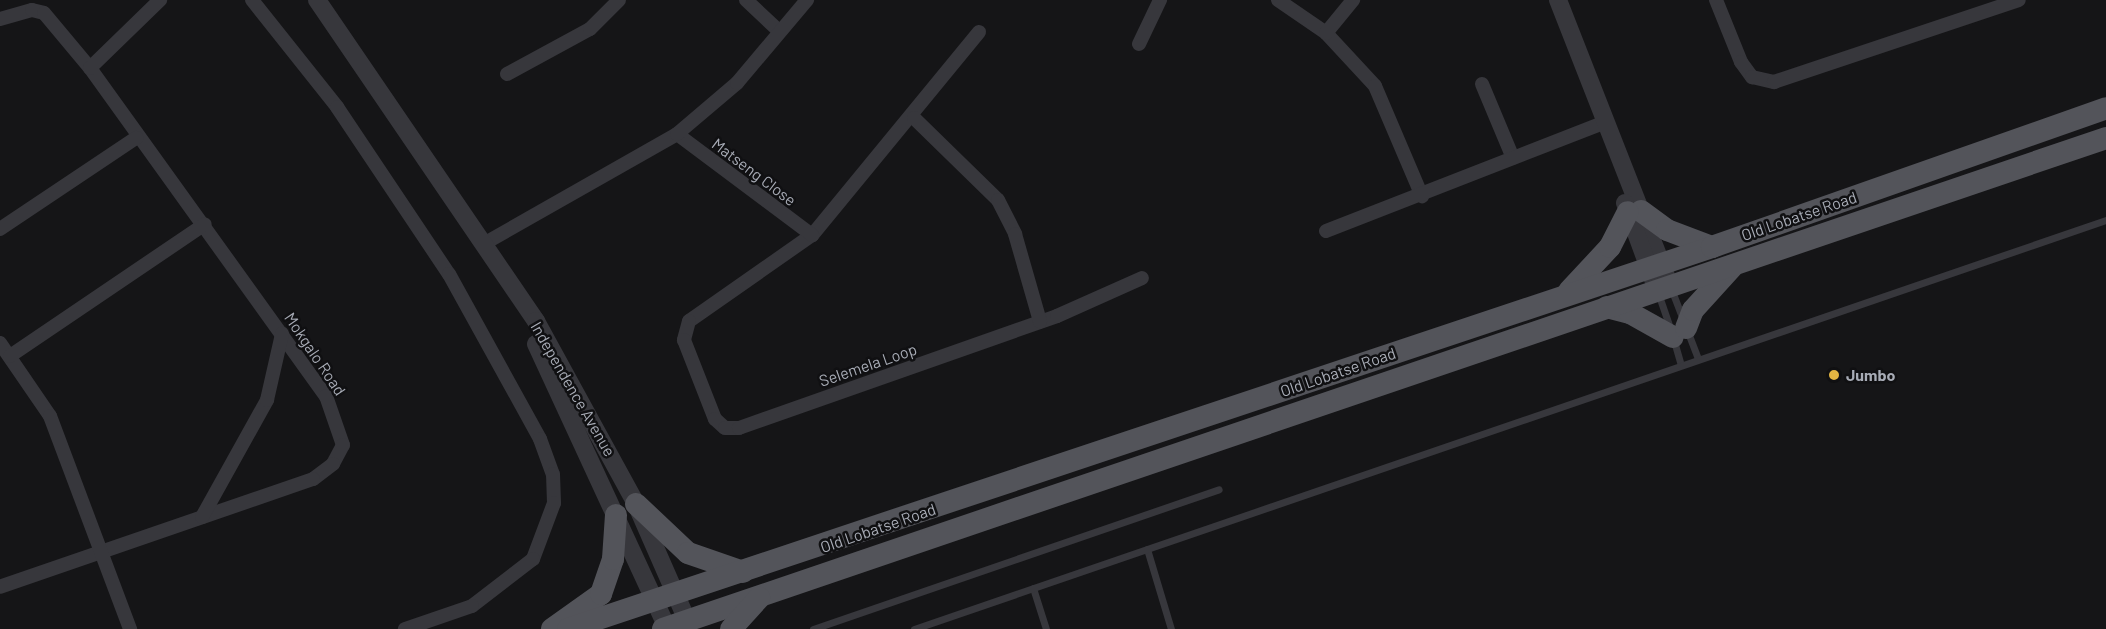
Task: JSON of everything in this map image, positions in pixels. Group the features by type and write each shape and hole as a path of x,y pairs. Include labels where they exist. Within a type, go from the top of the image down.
{"main road":[{"name":"Old Lobatse Road","path":"568,629 665,600 1712,247 2106,108"},
{"name":"Old Lobatse Road","path":"675,627 762,595 2106,138"},
{"path":"1564,296 1610,247 1634,212 1667,230 1712,247"},
{"path":"1607,307 1679,332 1693,310 1736,263"},
{"path":"636,504 688,553 745,573"},
{"path":"552,629 601,594 614,559 616,515"},
{"path":"731,629 762,595"}],"street":[{"path":"90,68 160,0"},
{"path":"252,0 337,107 449,274 540,439 553,474 554,503 533,559 472,606 405,629"},
{"path":"317,0 487,242 524,308"},
{"path":"507,74 590,29 619,0"},
{"path":"746,0 778,30"},
{"path":"487,242 677,134 737,83 778,30 807,0"},
{"path":"1139,44 1160,0"},
{"path":"1278,0 1326,33 1389,108 1422,196"},
{"path":"1326,33 1353,0"},
{"path":"1558,0 1663,288"},
{"path":"1716,0 1741,62 1752,77 1774,82 2019,0"},
{"name":"Mokgalo Road","path":"0,19 24,11 44,13 90,68 136,138 205,224 326,396 343,445 333,464 313,479 0,587"},
{"path":"812,236 914,118 979,32"},
{"path":"1482,84 1514,158"},
{"path":"914,118 998,200 1015,234 1041,321 1142,278"},
{"path":"1326,231 1422,196 1603,123"},
{"name":"Matseng Close","path":"677,134 812,236"},
{"path":"0,229 136,138"},
{"path":"9,356 205,224"},
{"name":"Selemela Loop","path":"812,236 788,257 694,315 685,329 684,340 715,419 725,428 738,428 1041,321"},
{"name":"Independence Avenue","path":"524,308 636,504 675,627"},
{"name":"Independence Avenue","path":"524,308 528,328 616,515 665,600"},
{"path":"202,517 267,400 282,334"},
{"path":"0,343 50,416 130,629"}],"lane":[{"path":"914,629 2106,220"},
{"path":"1663,288 1679,332 1698,359"},
{"path":"1663,288 1679,332 1681,365"},
{"path":"813,629 1219,489"},
{"path":"1147,549 1171,629"},
{"path":"1033,588 1046,629"}],"place":[{"name":"Jumbo","path":"1834,375"}]}
